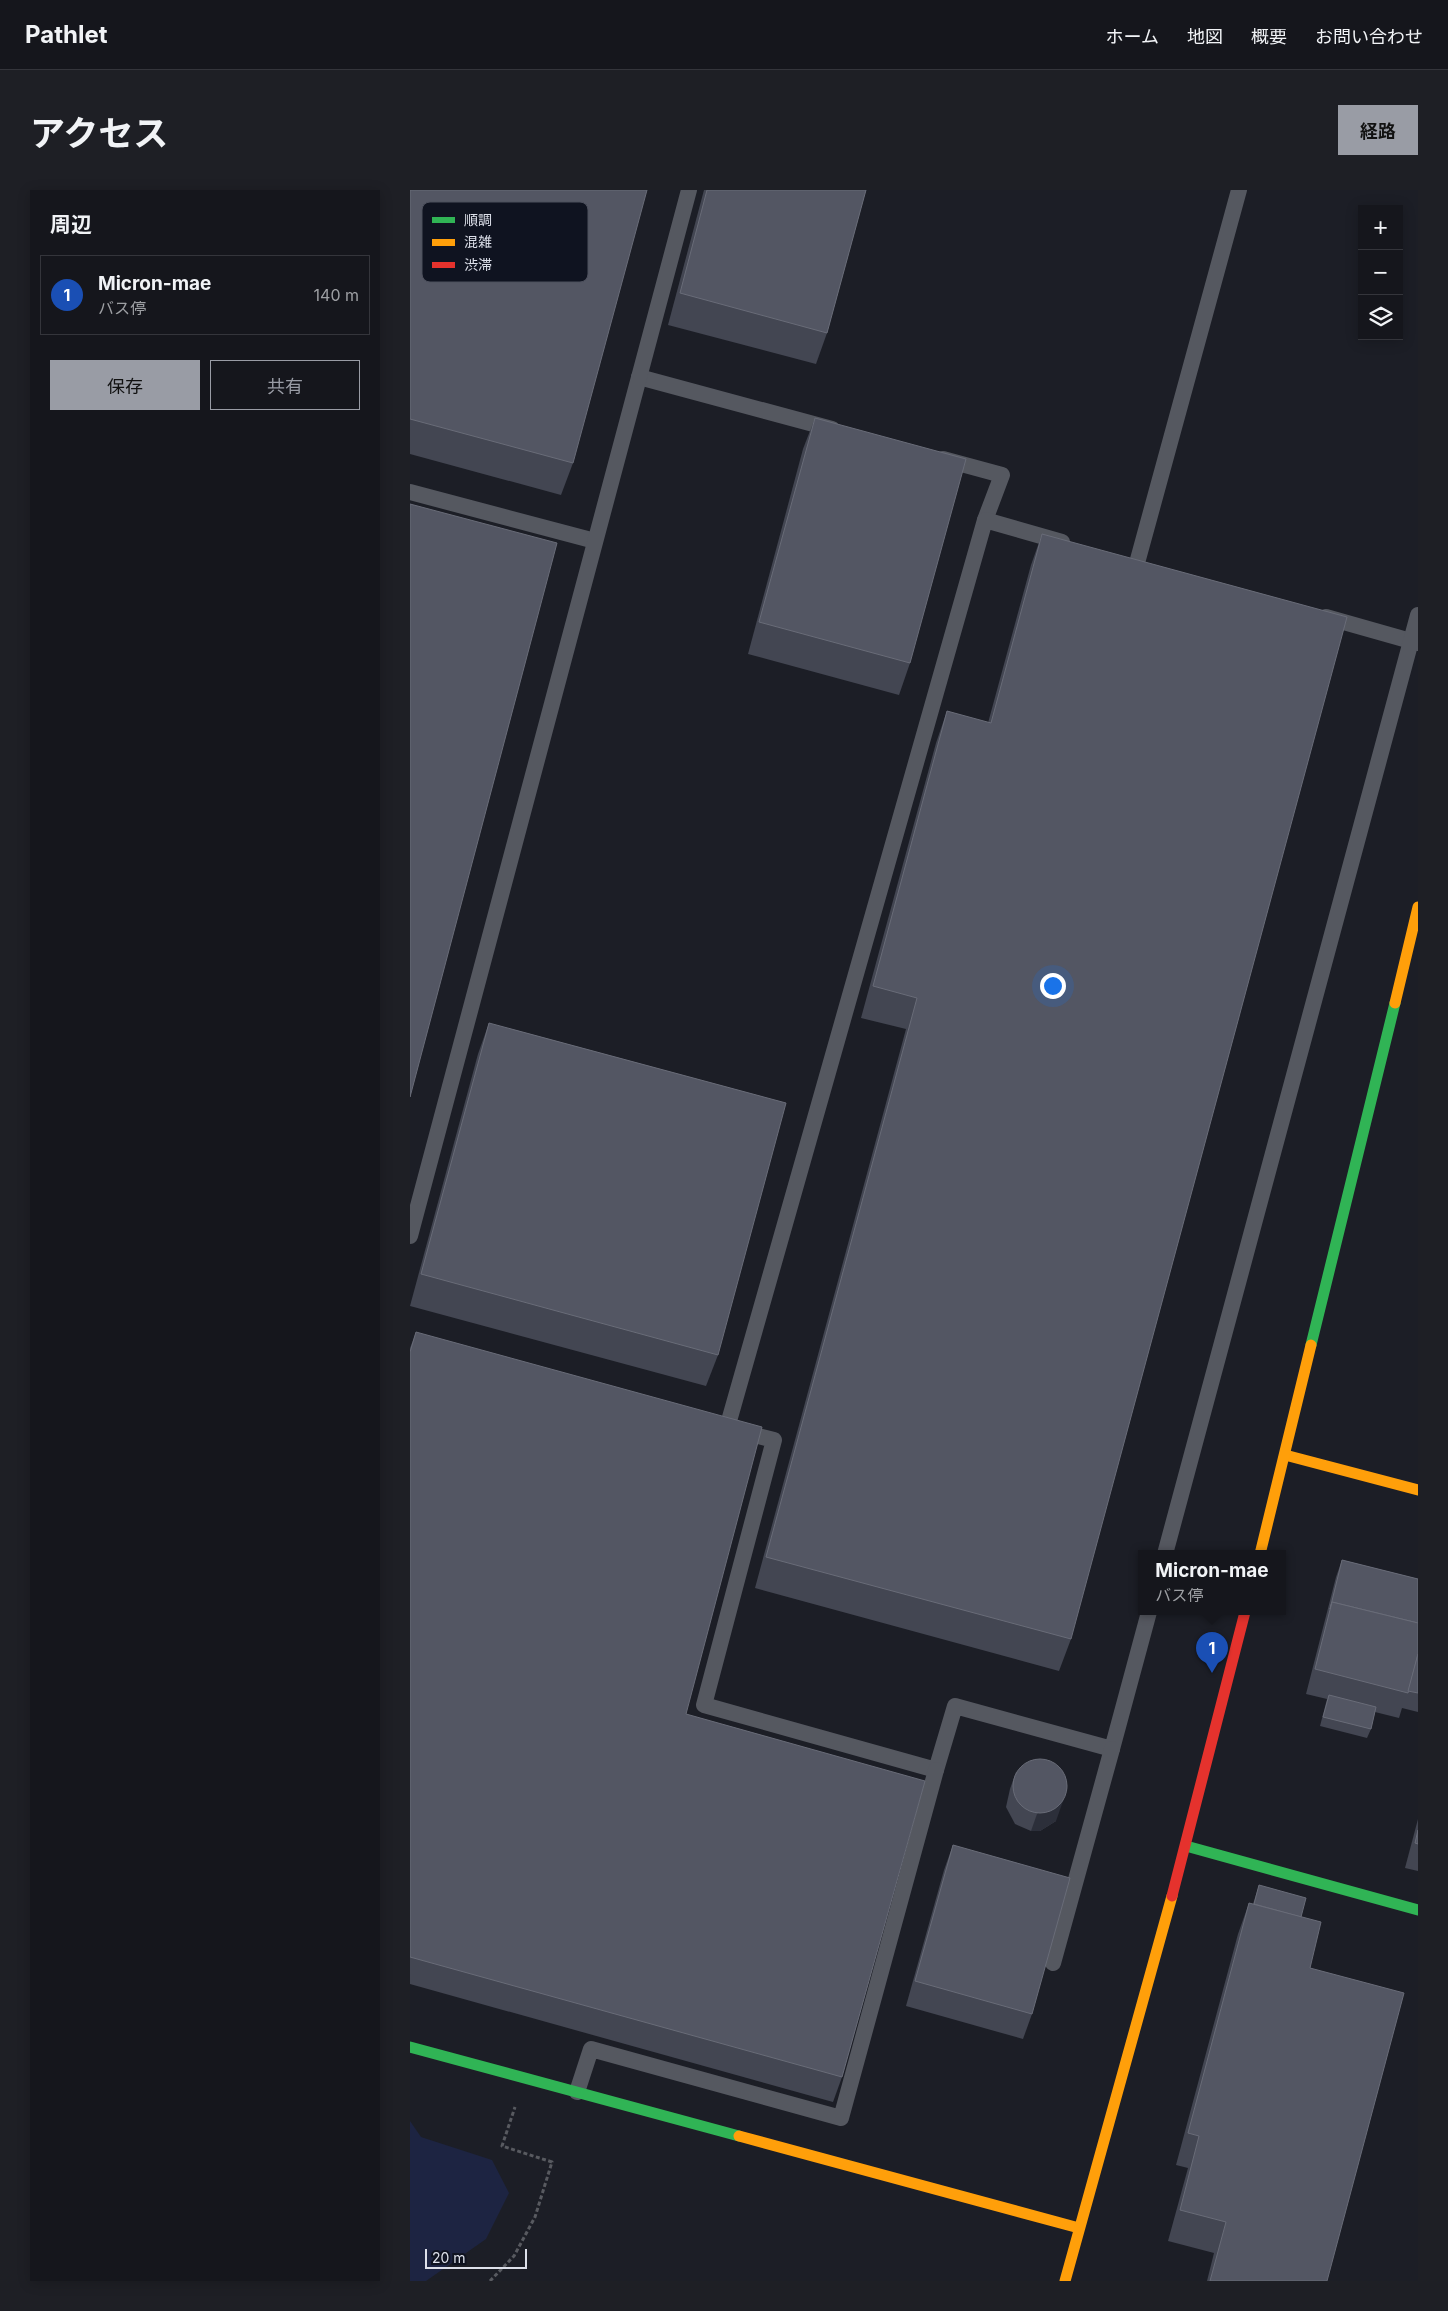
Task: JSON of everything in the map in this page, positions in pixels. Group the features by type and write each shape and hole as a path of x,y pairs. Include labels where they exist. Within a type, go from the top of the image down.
{"street":[{"path":"1261,1550 1418,907"},
{"path":"1285,1455 1418,1490"},
{"path":"1065,2281 1186,1846 1244,1615"},
{"path":"1186,1846 1418,1910"},
{"path":"410,2047 1079,2228"}],"lane":[{"path":"410,1236 689,190"},
{"path":"1137,563 1239,190"},
{"path":"639,376 847,433"},
{"path":"727,1428 985,520 1002,475 923,454"},
{"path":"410,492 596,541"},
{"path":"985,520 1080,547"},
{"path":"1118,558 1156,568"},
{"path":"1307,611 1414,642"},
{"path":"1166,1550 1414,642 1418,615"},
{"path":"708,1423 774,1440 704,1705 936,1770"},
{"path":"1053,1963 1148,1615"},
{"path":"577,2092 590,2049 841,2118 955,1706 1112,1749"}],"path":[{"path":"490,2281 514,2256 535,2217 552,2162 502,2146 526,2078"}],"shaded area":[{"path":"410,2121 421,2137 492,2160 509,2193 486,2239 426,2281 410,2281"}],"building":[{"path":"410,190 647,190 573,463 410,419"},
{"path":"707,190 866,190 827,333 680,293"},
{"path":"815,418 966,459 910,663 759,622"},
{"path":"410,504 557,543 410,1097"},
{"path":"1042,534 1347,617 1071,1639 766,1557 917,998 873,986 947,711 991,723"},
{"path":"489,1023 786,1103 718,1355 421,1274"},
{"path":"416,1332 762,1427 686,1714 925,1781 842,2077 410,1957 410,1352"},
{"path":"1342,1560 1418,1579 1418,1623 1332,1602 1330,1609"},
{"path":"1332,1602 1418,1623 1418,1654 1408,1693 1315,1669"},
{"path":"1418,1654 1418,1693 1408,1691"},
{"path":"1329,1695 1376,1707 1371,1729 1323,1717"},
{"path":"1035,1759 1045,1759 1055,1763 1063,1771 1067,1786 1063,1801 1055,1809 1045,1813 1035,1813 1025,1809 1017,1801 1013,1791 1013,1781 1017,1771 1025,1763"},
{"path":"1418,1830 1418,1844 1415,1843"},
{"path":"953,1845 1070,1878 1032,2014 915,1981"},
{"path":"1259,1885 1306,1898 1301,1917 1254,1904"},
{"path":"1249,1903 1321,1922 1310,1968 1404,1993 1327,2281 1210,2281 1226,2222 1180,2210 1199,2136 1188,2133"}],"traffic: fast":[{"path":"1311,1345 1395,1003"},
{"path":"1186,1846 1418,1910"},
{"path":"410,2047 739,2136"}],"traffic: slow":[{"path":"1395,1003 1418,907"},
{"path":"1261,1550 1311,1345"},
{"path":"1285,1455 1418,1490"},
{"path":"1065,2281 1172,1896"},
{"path":"739,2136 1079,2228"}],"traffic: jam":[{"path":"1172,1896 1244,1615"}],"place":[{"name":"Micron-mae","path":"1212,1673"}]}
